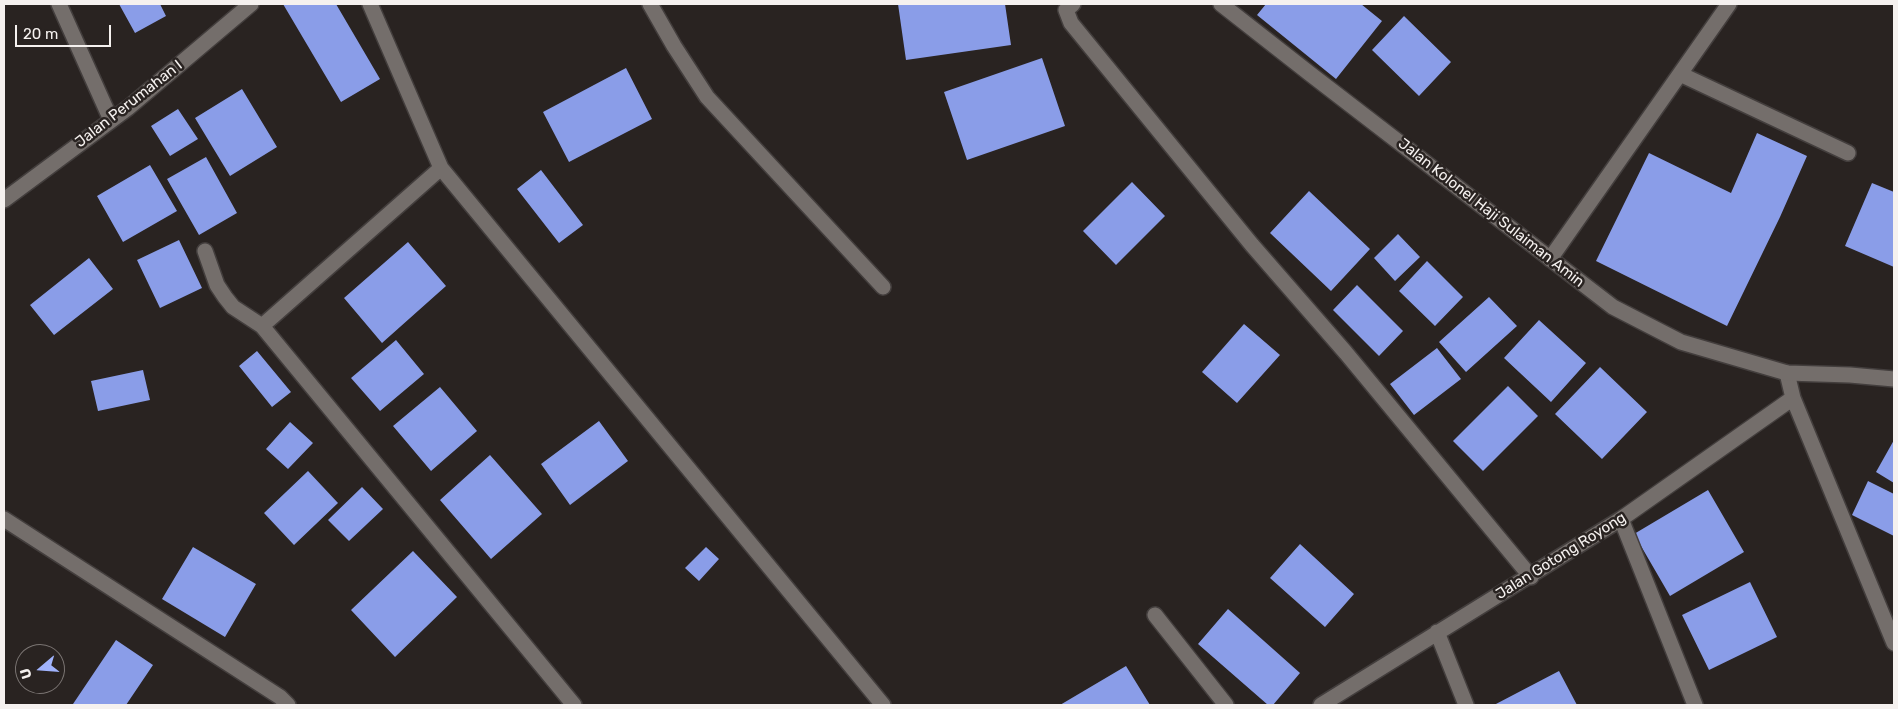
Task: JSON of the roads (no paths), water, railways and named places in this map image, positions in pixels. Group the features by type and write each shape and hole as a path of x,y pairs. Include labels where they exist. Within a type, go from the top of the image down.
{"street":[{"path":"59,4 111,120"},
{"name":"Jalan Perumahan I","path":"4,200 128,108 251,4"},
{"path":"370,4 441,168 883,705"},
{"path":"650,4 707,97 883,288"},
{"path":"1073,4 1066,10 1080,34 1252,245 1346,353 1531,577"},
{"name":"Jalan Kolonel Haji Sulaiman Amin","path":"1221,4 1309,74 1613,307 1681,342 1787,373 1894,379"},
{"path":"1550,259 1730,4"},
{"path":"1680,74 1848,153"},
{"path":"262,326 441,168"},
{"path":"205,251 217,285 233,307 262,326 574,705"},
{"path":"1787,373 1794,398 1894,643"},
{"name":"Jalan Gotong Royong","path":"1321,705 1437,632 1531,577 1621,519 1794,398"},
{"path":"4,519 280,697 288,705"},
{"path":"1621,519 1695,705"},
{"path":"1155,615 1226,705"},
{"path":"1437,632 1466,705"}]}
